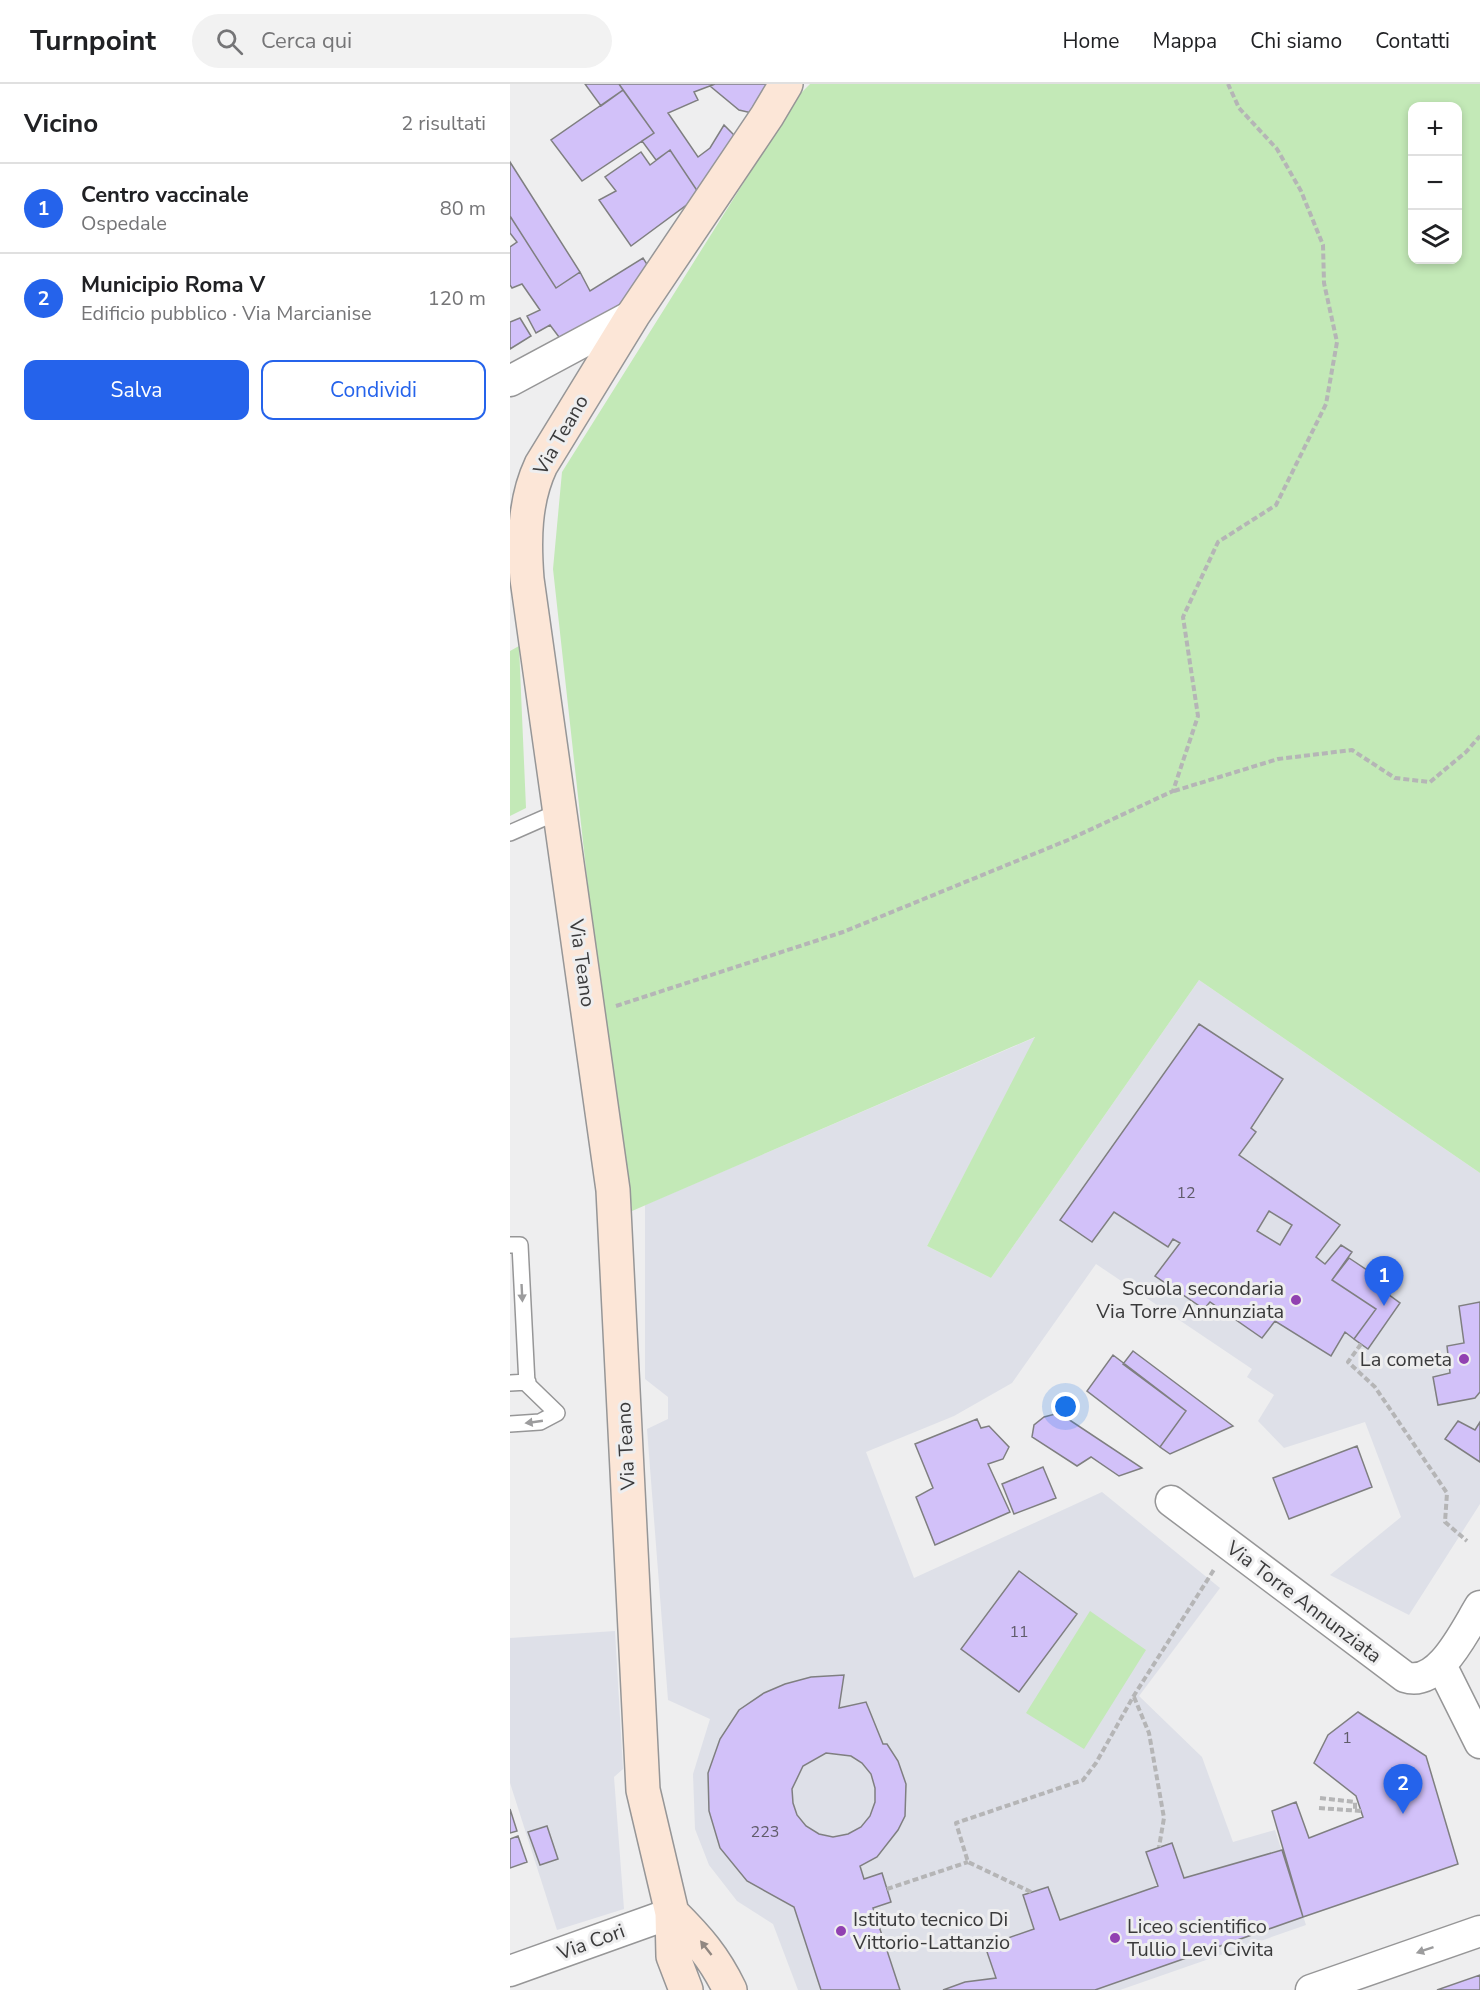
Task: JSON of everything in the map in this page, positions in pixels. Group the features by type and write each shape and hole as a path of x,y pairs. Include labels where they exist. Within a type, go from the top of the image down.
{"street":[{"name":"Via Teano","path":"686,1990 674,1956 672,1913 642,1779 613,1190 527,571 525,538 529,502 541,465 633,315 786,84"},
{"path":"510,381 633,315"},
{"name":"Via Torre Annunziata","path":"1171,1501 1401,1676 1413,1679 1427,1676 1441,1665"},
{"path":"1480,1606 1441,1665 1480,1743"},
{"path":"672,1913 703,1944 717,1963 730,1990"},
{"name":"Via Cori","path":"510,1971 672,1913"},
{"path":"1325,1988 1480,1931"}],"lane":[{"path":"510,833 560,811"},
{"path":"510,1245 519,1245 528,1382 537,1397 557,1413 540,1422 510,1424"},
{"path":"510,1383 528,1382"}],"path":[{"path":"1173,791 1198,716 1183,617 1218,542 1276,505 1326,404 1337,342 1324,283 1323,245 1301,191 1277,149 1239,108 1228,84"},
{"path":"590,1014 843,932 1068,840 1173,791 1278,759 1353,750 1395,778 1430,782 1466,752 1480,736"},
{"path":"1361,1344 1348,1362 1375,1387 1447,1493 1445,1522 1467,1541"},
{"path":"968,1862 956,1823 1083,1780 1096,1763 1133,1697 1230,1545"},
{"path":"1133,1697 1149,1733 1164,1818 1159,1848"},
{"path":"1320,1798 1355,1802 1355,1810"},
{"path":"1319,1808 1361,1811"},
{"path":"887,1889 968,1862 1031,1892"}],"shaded area":[{"path":"1199,980 1480,1173 1480,1504 1409,1615 1330,1575 1401,1517 1365,1422 1284,1448 1258,1421 1274,1395 1247,1377 1252,1369 1096,1264 1012,1383 954,1416 866,1452 914,1578 1102,1492 1220,1588 1139,1696 1202,1757 1233,1842 1275,1830 1306,1925 1120,1990 798,1990 773,1924 737,1901 709,1865 695,1829 693,1774 710,1719 668,1700 647,1429 668,1419 668,1397 645,1379 645,1205 1036,1037 927,1246 991,1278"},
{"path":"615,1631 623,1769 614,1777 624,1909 557,1930 510,1783 510,1638"}],"green space":[{"path":"810,84 1480,84 1480,1173 1199,980 991,1278 927,1246 1035,1037 632,1211 598,978 553,569 562,472 798,96"},
{"path":"519,646 526,808 510,816 510,651"},
{"path":"1090,1611 1146,1650 1084,1749 1026,1713"}],"building":[{"path":"585,84 619,84 623,90 601,106"},
{"path":"619,84 715,84 694,92 698,100 668,113 698,157 710,148 724,125 737,138 700,195 670,150 656,160 642,141 654,133"},
{"path":"715,84 772,84 756,114 739,110 710,86"},
{"path":"623,90 654,133 582,181 551,140"},
{"path":"670,150 700,195 631,246 599,200 616,191 605,177 641,152 650,165"},
{"path":"510,162 580,272 556,288 510,216"},
{"path":"510,216 556,288 580,272 590,291 643,258 650,269 634,296 562,341 550,325 536,333 527,316 540,310 522,284 512,288 510,285 510,247 517,242 510,233"},
{"path":"520,318 531,336 510,349 510,322"},
{"path":"1199,1024 1283,1079 1251,1128 1256,1132 1239,1155 1340,1225 1316,1257 1325,1264 1341,1245 1352,1252 1332,1280 1376,1309 1354,1339 1345,1332 1331,1356 1275,1321 1262,1338 1210,1302 1204,1309 1155,1276 1180,1243 1173,1239 1168,1247 1114,1212 1092,1242 1060,1220","holes":["1269,1211 1292,1225 1280,1245 1257,1231"]},
{"path":"1349,1258 1382,1280 1377,1286 1400,1303 1368,1349 1354,1339 1376,1309 1332,1280"},
{"name":"La cometa","path":"1480,1302 1480,1392 1475,1398 1438,1405 1433,1377 1450,1373 1447,1346 1464,1343 1459,1306"},
{"path":"1133,1351 1233,1426 1170,1454 1160,1447 1186,1411 1123,1364"},
{"path":"1113,1355 1186,1411 1160,1447 1087,1391"},
{"path":"1059,1413 1142,1468 1119,1476 1091,1457 1077,1466 1032,1437 1034,1425 1044,1417"},
{"path":"977,1419 981,1428 989,1426 1009,1447 1003,1459 988,1464 1010,1512 935,1545 916,1497 933,1488 915,1444"},
{"name":"La cometa","path":"1458,1421 1475,1430 1480,1422 1480,1462 1445,1439"},
{"path":"1357,1446 1372,1487 1289,1519 1273,1478"},
{"path":"1043,1467 1056,1498 1014,1514 1002,1484"},
{"path":"1019,1571 1077,1614 1019,1692 961,1649"},
{"path":"844,1675 839,1708 866,1702 883,1744 887,1744 898,1761 906,1784 905,1816 898,1830 877,1857 860,1866 864,1879 882,1873 891,1902 873,1908 900,1990 821,1990 794,1907 747,1881 720,1848 709,1811 708,1773 720,1739 739,1710 764,1693 811,1677","holes":["826,1753 851,1756 862,1763 871,1774 875,1788 875,1802 870,1816 861,1827 848,1834 833,1837 819,1834 806,1826 797,1815 792,1789 803,1766"]},
{"path":"1358,1712 1426,1756 1458,1864 1303,1917 1272,1811 1296,1802 1309,1838 1363,1817 1356,1796 1314,1763 1328,1735"},
{"path":"510,1809 517,1831 510,1833"},
{"path":"547,1826 558,1859 540,1865 528,1832"},
{"path":"518,1836 527,1862 510,1868 510,1839"},
{"path":"1172,1843 1184,1878 1282,1850 1303,1917 1095,1990 943,1990 965,1982 996,1978 985,1946 1034,1929 1023,1895 1048,1887 1060,1920 1158,1886 1146,1852"},
{"path":"1480,1975 1480,1990 1437,1990"}],"place":[{"name":"Scuola secondaria Via Torre Annunziata","path":"1296,1300"},
{"name":"Centro vaccinale","path":"1384,1306"},
{"name":"La cometa","path":"1464,1359"},
{"name":"Municipio Roma V","path":"1403,1814"},
{"name":"Istituto tecnico Di Vittorio-Lattanzio","path":"841,1931"},
{"name":"Liceo scientifico Tullio Levi Civita","path":"1115,1938"}]}
